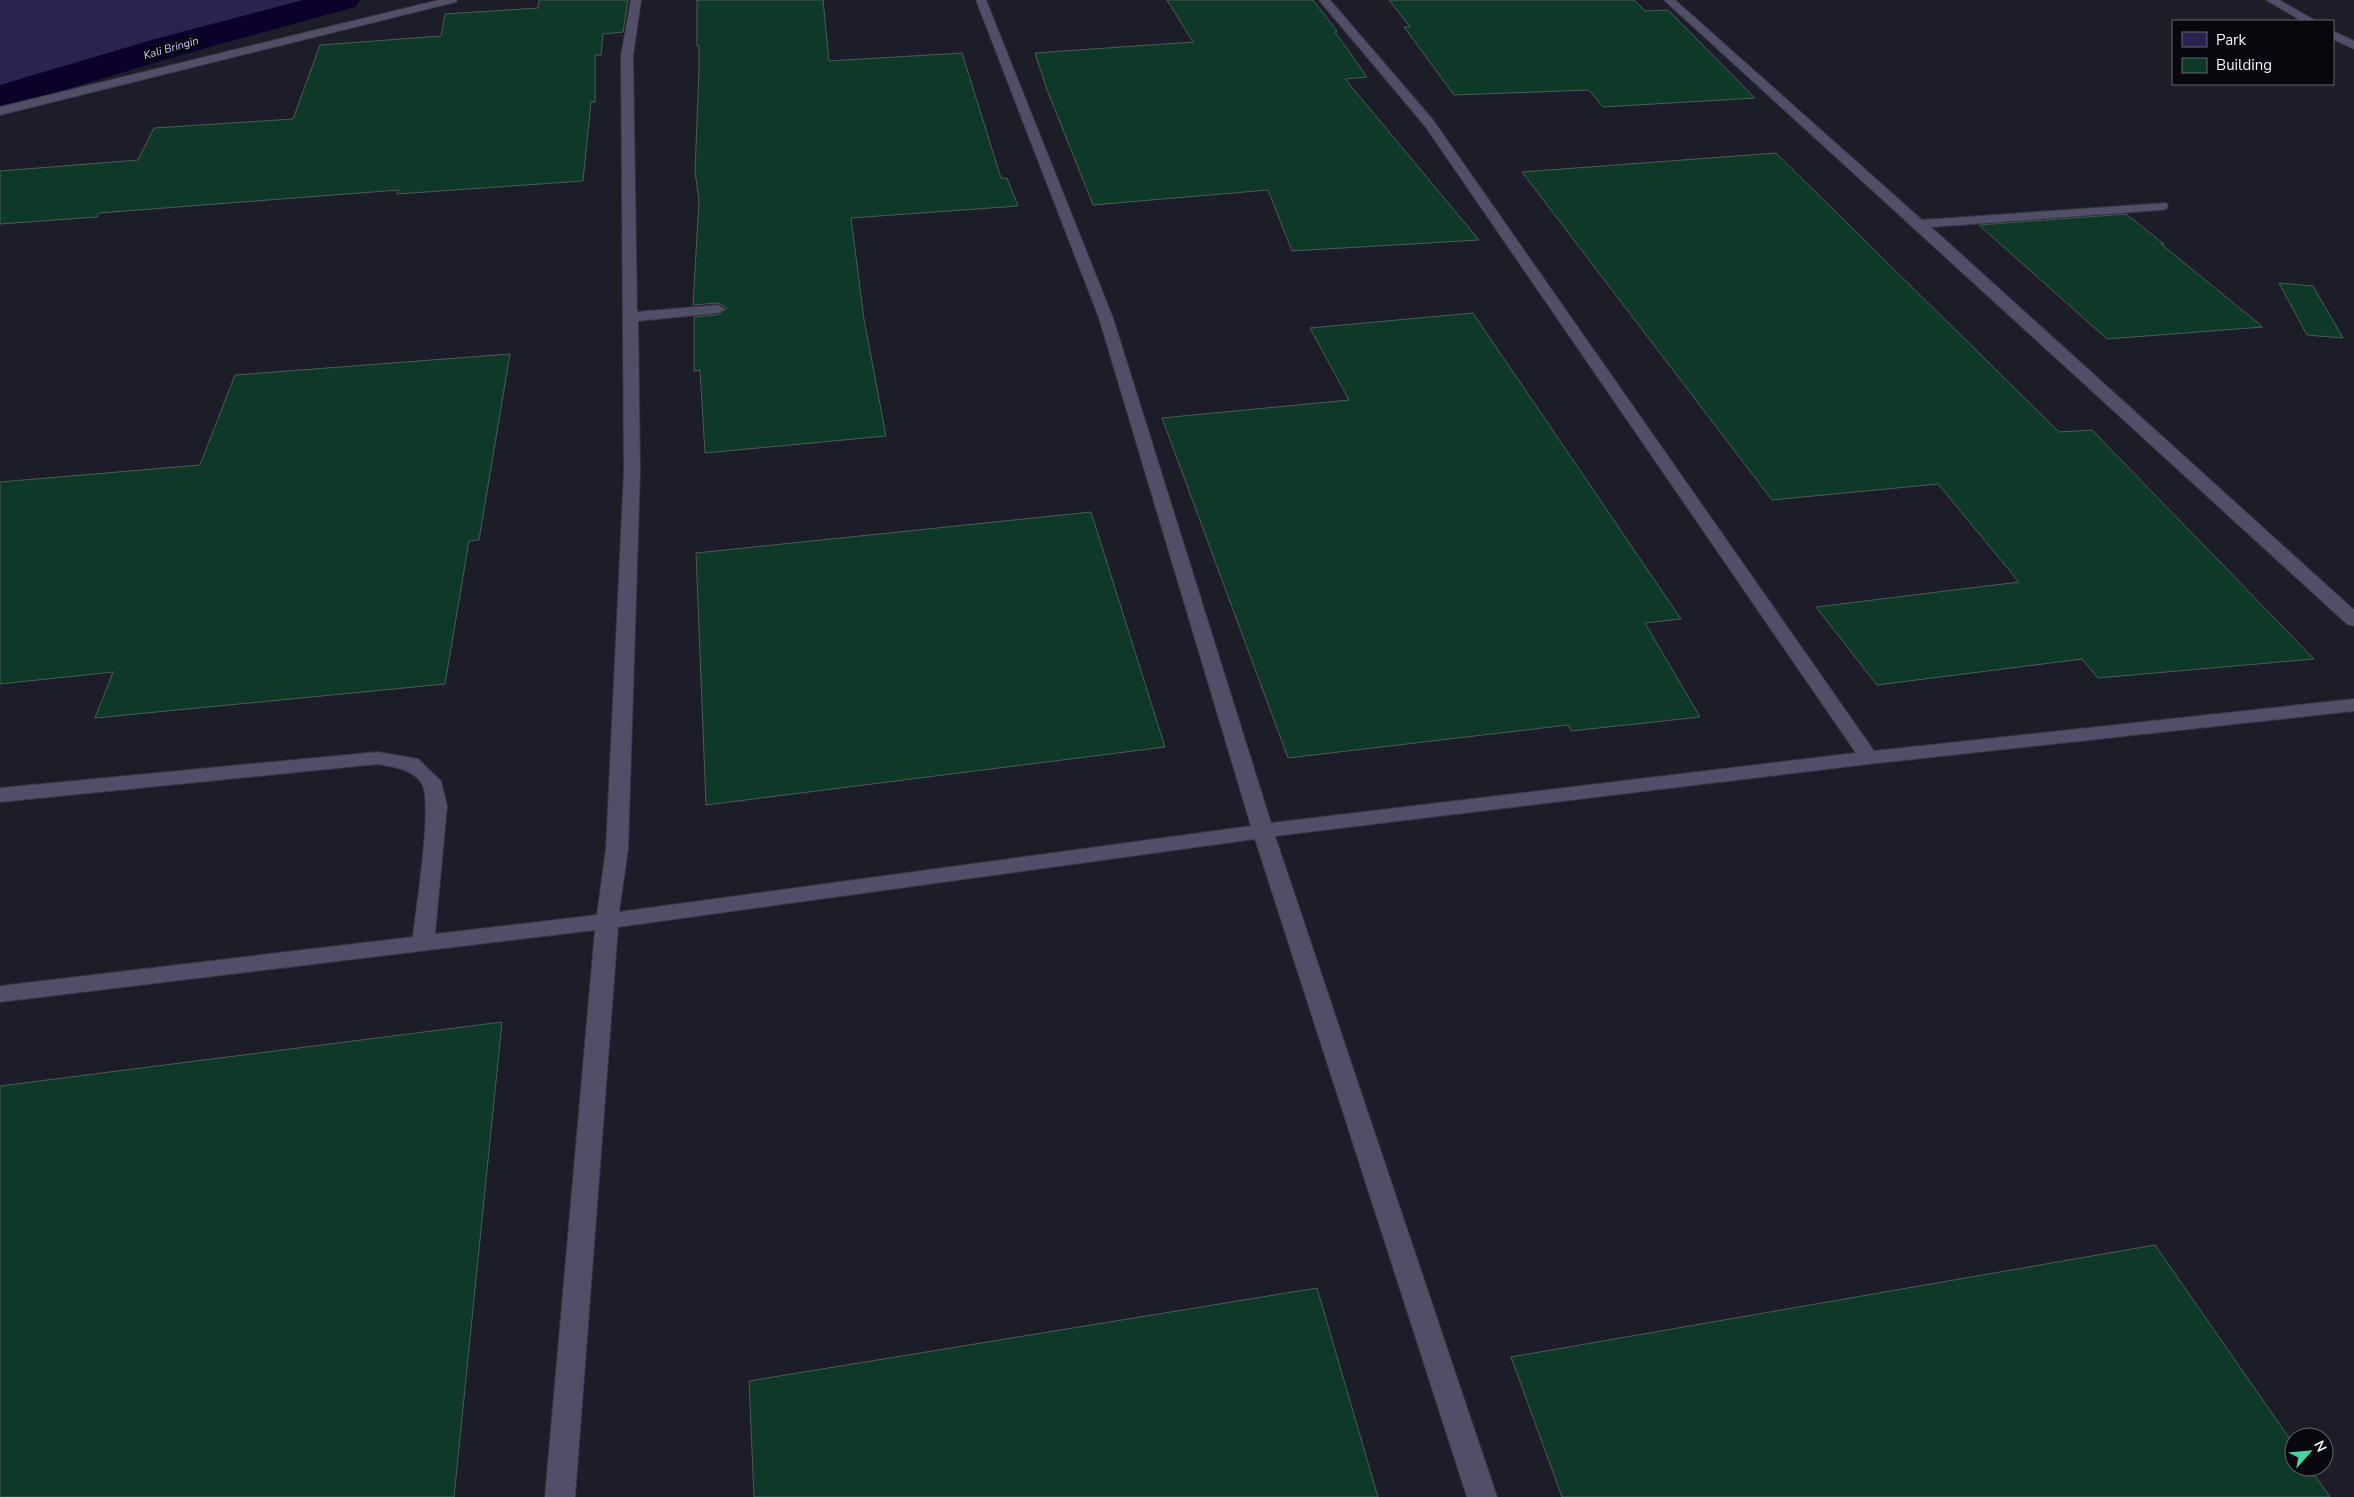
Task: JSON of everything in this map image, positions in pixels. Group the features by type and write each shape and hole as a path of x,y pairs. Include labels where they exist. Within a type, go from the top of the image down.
{"lane":[{"path":"0,111 452,0"},
{"path":"560,1497 607,920 617,849 632,472 627,56 636,0"},
{"path":"981,0 1106,318 1263,830 1482,1497"},
{"path":"1324,0 1429,123 1870,758"},
{"path":"1669,0 1919,224 2354,620"},
{"path":"2271,0 2308,20"},
{"path":"2334,35 2354,46"},
{"path":"1919,224 2161,206"},
{"path":"630,317 718,309"},
{"path":"0,994 607,920 1263,830 1870,758 2354,705"},
{"path":"0,795 378,758 410,764 431,781 437,806 423,943"}],"green space":[{"path":"0,0 322,0 0,91"}],"building":[{"path":"539,0 628,0 623,32 603,34 601,55 595,55 595,102 591,102 583,181 397,194 399,190 99,213 97,217 0,224 0,171 138,160 154,128 293,119 320,45 441,36 445,14 538,8"},
{"path":"697,0 823,0 829,61 962,53 1001,178 1007,178 1018,206 851,218 864,319 886,436 705,453 700,370 694,371 694,317 718,315 727,308 718,303 693,305 699,200 695,172 699,70"},
{"path":"1167,0 1313,0 1337,31 1335,32 1367,77 1345,79 1479,240 1292,251 1268,190 1093,205 1046,87 1035,53 1193,42"},
{"path":"1389,0 1634,0 1645,11 1668,10 1755,98 1603,107 1589,90 1454,95 1404,27 1410,27"},
{"path":"1776,153 2059,432 2092,430 2314,659 2098,678 2082,659 1877,685 1816,607 2019,582 1938,484 1772,500 1522,172"},
{"path":"2126,214 2263,327 2107,339 1979,225"},
{"path":"2279,283 2313,286 2343,338 2307,335"},
{"path":"1473,313 1681,619 1645,623 1700,717 1571,731 1568,725 1288,758 1162,418 1349,400 1310,328"},
{"path":"510,354 479,540 469,541 445,684 95,718 113,672 0,684 0,482 200,465 235,375"},
{"path":"1091,512 1165,747 706,805 696,553"},
{"path":"502,1022 454,1497 0,1497 0,1086"},
{"path":"2155,1245 2284,1431 2284,1477 2316,1477 2330,1497 1562,1497 1511,1357"},
{"path":"1317,1288 1378,1497 754,1497 749,1381"}],"waterway":[{"name":"Kali Bringin","path":"0,97 168,47 343,0"}]}
